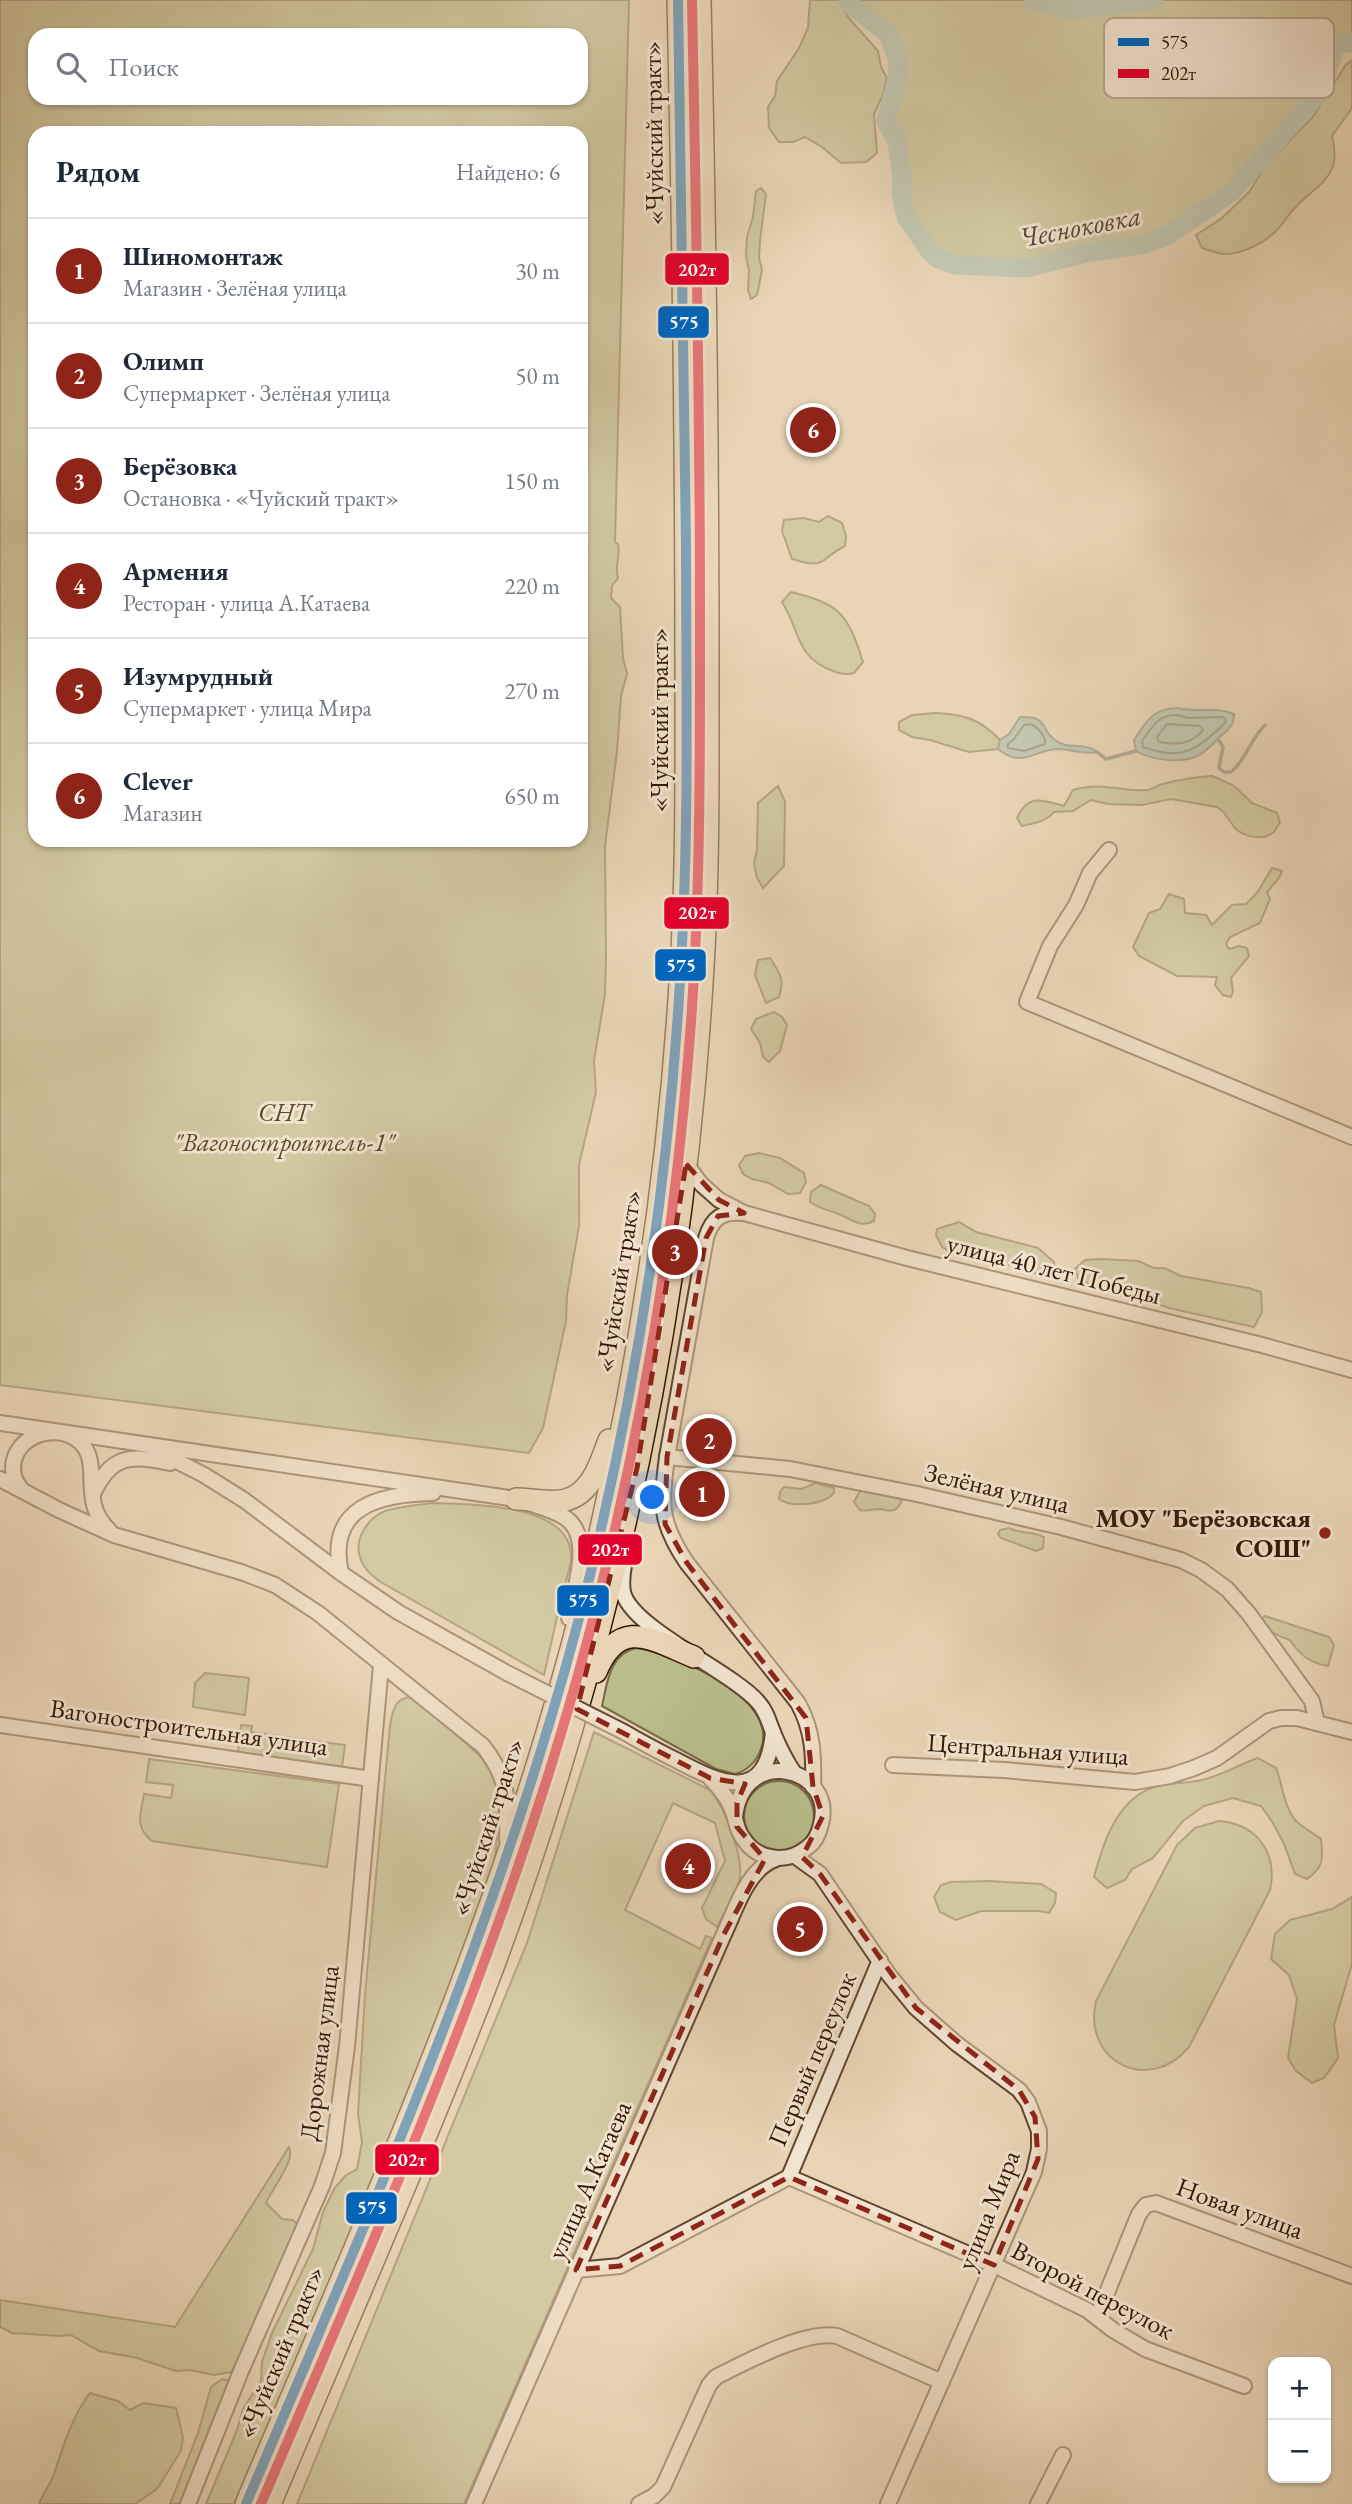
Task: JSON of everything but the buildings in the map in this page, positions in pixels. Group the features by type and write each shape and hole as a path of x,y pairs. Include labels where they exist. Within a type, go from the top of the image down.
{"highway":[{"name":"«Чуйский тракт»","path":"246,2504 423,2086 466,1978 506,1866 551,1722 591,1571 634,1368 664,1162 680,986 685,895 687,495 678,0"},
{"name":"«Чуйский тракт»","path":"270,2504 442,2095 486,1986 526,1873 572,1728 607,1598 637,1468 655,1372 686,1164 702,987 709,791 708,427 700,0"},
{"path":"516,1499 568,1500 583,1490 600,1464 634,1368"},
{"path":"572,1728 602,1657 619,1639 629,1636 643,1638 694,1657"}],"street":[{"path":"1109,850 1090,873 1076,905 1050,946 1027,1002 1352,1136"},
{"name":"улица 40 лет Победы","path":"686,1164 719,1200 744,1213 907,1258 1262,1345 1352,1370"},
{"path":"744,1213 731,1212 718,1216 710,1225 706,1238 667,1457 663,1507 665,1524 672,1542 798,1703 811,1733 813,1787"},
{"path":"0,1423 516,1499 565,1518 576,1528 582,1544 551,1722"},
{"path":"22,1491 14,1477 14,1463 23,1444 39,1434 59,1430 82,1444 88,1453 91,1463 91,1497 98,1517 114,1535"},
{"path":"142,1443 204,1475 398,1612 507,1673 710,1778 744,1783 766,1772 780,1770 794,1773 813,1787 821,1799 823,1816 817,1856 820,1874"},
{"path":"91,1497 105,1471 112,1465 135,1457 169,1462 204,1475"},
{"name":"Зелёная улица","path":"667,1457 802,1471 1061,1527 1181,1560 1201,1570 1227,1589 1249,1614 1312,1701 1317,1723"},
{"path":"637,1468 622,1576 623,1592 629,1605 694,1657 727,1675 758,1701 768,1715 773,1732 794,1773"},
{"path":"0,1479 114,1535 241,1572 275,1586 318,1613 468,1733 496,1762 506,1787 508,1805 506,1866"},
{"path":"341,1573 338,1541 349,1518 362,1506 375,1500 416,1493 476,1493"},
{"name":"Дорожная улица","path":"188,2504 333,2153 347,2046 381,1665"},
{"name":"Центральная улица","path":"893,1765 1004,1770 1135,1782 1170,1776 1217,1758 1269,1721 1297,1718 1352,1732"},
{"name":"Вагоностроительная улица","path":"0,1725 371,1779"},
{"path":"735,1817 742,1791 754,1779 767,1758 773,1732"},
{"path":"710,1778 724,1794 741,1836 747,1844 758,1853 776,1859"},
{"path":"752,1877 763,1865 776,1859 795,1856 809,1847 819,1833"},
{"path":"747,1844 752,1877"},
{"name":"улица Мира","path":"795,1856 820,1874 902,1992 932,2024 976,2060 1009,2081 1028,2102 1039,2131 1038,2159 888,2504"},
{"name":"улица А.Катаева","path":"474,2504 724,1934 752,1877"},
{"name":"Первый переулок","path":"789,2177 880,1960"},
{"path":"576,2270 620,2266 789,2177"},
{"name":"Второй переулок","path":"789,2177 994,2265 1087,2310 1145,2349 1244,2386"},
{"name":"Новая улица","path":"1097,2317 1139,2214 1146,2205 1156,2203 1352,2276"},
{"path":"639,2504 654,2496 663,2487 709,2385 716,2377 805,2337 826,2334 837,2336 942,2382"},
{"path":"1038,2504 1063,2455"}],"highlighted area":[{"path":"686,1164 719,1200 744,1213 718,1216 706,1238 667,1457 665,1524 687,1563 806,1718 813,1787 823,1816 802,1857 820,1874 916,2008 1019,2090 1035,2117 1038,2159 994,2265 789,2177 620,2266 576,2270 724,1934 765,1859 737,1827 737,1803 745,1784 710,1778 577,1709 637,1468"}],"green space":[{"name":"СНТ \"Вагоностроитель-1\"","path":"0,0 629,0 615,542 619,549 618,578 612,586 611,598 620,607 623,658 627,674 621,696 605,846 605,994 594,1061 596,1092 579,1165 579,1226 567,1295 566,1321 543,1428 529,1453 0,1385"},
{"path":"810,0 841,0 847,16 878,51 881,67 887,78 874,114 877,153 866,162 841,163 805,137 793,142 779,142 769,128 768,107 775,96 777,81 799,48 808,28"},
{"path":"848,0 1064,0 1071,10 1135,0 1352,0 1352,43 1343,43 1334,50 1334,18 1104,18 1104,98 1315,98 1232,192 1168,235 1146,244 1086,253 1027,268 956,265 938,259 906,217 901,195 902,178 897,142 886,121 897,79 898,62 889,35"},
{"path":"1352,60 1352,108 1332,136 1334,162 1326,179 1293,210 1278,229 1259,244 1230,254 1202,248 1196,235 1222,218 1249,192 1266,165 1313,117 1325,98 1334,98 1334,84"},
{"path":"761,188 766,194 759,258 762,270 757,295 751,299 748,290 747,237 756,191"},
{"path":"828,516 842,523 846,536 845,546 822,562 792,559 782,531 784,520 804,518 819,522"},
{"path":"791,592 821,601 847,622 863,662 854,673 833,671 812,659 805,651 782,602"},
{"path":"935,713 963,716 978,722 1000,740 998,749 969,752 912,737 899,730 899,722 912,715"},
{"path":"1212,776 1233,785 1252,803 1277,813 1280,822 1274,832 1260,837 1249,836 1236,829 1217,807 1171,799 1142,805 1108,804 1091,800 1073,811 1054,812 1044,820 1031,824 1022,826 1017,818 1026,805 1036,800 1064,806 1073,790 1084,787 1148,790 1174,781"},
{"path":"778,786 785,802 784,866 763,888 757,878 754,864 758,803"},
{"path":"1272,868 1282,871 1267,892 1270,899 1260,923 1230,937 1226,944 1229,949 1239,946 1247,948 1249,956 1231,978 1231,997 1223,995 1215,985 1217,977 1177,976 1139,956 1133,947 1149,913 1160,909 1169,894 1184,899 1185,913 1206,915 1212,925 1232,905 1246,904 1257,893"},
{"path":"770,958 779,972 782,985 779,997 766,1003 755,975 758,960"},
{"path":"774,1012 782,1017 787,1025 780,1051 769,1062 763,1057 760,1043 751,1029 756,1019"},
{"path":"759,1153 780,1158 804,1173 806,1182 800,1193 788,1194 769,1183 743,1174 739,1165 745,1156"},
{"path":"821,1185 869,1206 875,1214 874,1221 859,1223 810,1202 811,1192"},
{"path":"959,1222 976,1232 1038,1248 1054,1262 1055,1270 1035,1273 1021,1267 958,1256 942,1247 936,1235 937,1229"},
{"path":"1085,1260 1138,1261 1181,1276 1249,1288 1261,1292 1262,1312 1254,1327 1169,1308 1079,1280 1075,1269"},
{"path":"816,1483 834,1488 834,1493 823,1500 807,1504 791,1504 779,1499 784,1487 801,1489"},
{"path":"861,1489 888,1494 902,1500 897,1508 892,1510 860,1510 854,1502"},
{"path":"433,1503 517,1510 555,1526 567,1540 571,1558 544,1675 379,1581 364,1566 359,1553 360,1538 372,1519 391,1509"},
{"path":"1009,1528 1044,1537 1043,1548 1036,1551 1001,1538 998,1534 1000,1530"},
{"path":"1265,1616 1329,1637 1334,1645 1328,1666 1311,1660 1290,1640 1265,1627 1260,1621"},
{"path":"636,1648 698,1669 740,1696 755,1712 763,1730 761,1749 751,1765 735,1774 716,1769 602,1706 615,1663 627,1651"},
{"path":"205,1673 249,1678 245,1715 193,1707 195,1683"},
{"path":"410,1697 416,1699 480,1756 493,1775 497,1786 499,1813 495,1859 446,2001 240,2504 206,2504 243,2409 261,2381 262,2362 272,2333 313,2249 323,2212 334,2189 345,2176 357,2169 362,2142 358,2114 365,1995 390,1725 397,1703"},
{"path":"241,1725 252,1726 251,1732 345,1745 342,1767 238,1752"},
{"path":"594,1732 710,1790 721,1807 736,1844 740,1877 736,1889 717,1927 706,1919 702,1908 725,1861 715,1823 673,1803 625,1910 700,1949 706,1936 712,1938 464,2504 297,2504 527,1943"},
{"path":"1258,1758 1276,1768 1286,1804 1297,1822 1321,1839 1321,1862 1307,1879 1295,1874 1284,1844 1261,1806 1233,1798 1204,1806 1183,1821 1153,1858 1132,1869 1125,1880 1107,1888 1094,1877 1112,1826 1127,1804 1137,1796 1161,1785 1212,1777"},
{"path":"149,1759 339,1784 327,1867 152,1841 146,1836 141,1825 144,1794 171,1798 173,1785 146,1782"},
{"path":"779,1781 804,1791 814,1816 804,1841 779,1851 754,1841 744,1816 754,1791"},
{"path":"1219,1821 1244,1828 1262,1843 1271,1864 1270,1890 1189,2047 1173,2061 1156,2069 1138,2070 1122,2065 1109,2055 1099,2041 1094,2022 1096,2001 1177,1845 1195,1828"},
{"path":"951,1882 1041,1884 1056,1893 1055,1903 1049,1913 981,1911 956,1920 940,1912 934,1897 941,1885"},
{"path":"1352,1897 1352,1964 1334,2025 1338,2058 1324,2078 1312,2083 1296,2071 1288,2058 1297,1999 1289,1975 1271,1959 1275,1934 1290,1920 1332,1909"},
{"path":"289,2147 286,2167 266,2203 282,2219 293,2220 298,2225 231,2372 214,2375 190,2370 176,2371 137,2358 99,2351 71,2335 12,2333 0,2327 0,2300 175,2327"},
{"path":"222,2379 230,2381 180,2504 170,2504 198,2433 211,2387"},
{"path":"90,2393 118,2401 130,2410 143,2403 176,2408 183,2437 181,2451 157,2489 135,2504 39,2504 73,2422"}],"water":[{"path":"1178,708 1227,712 1234,714 1233,721 1229,729 1209,748 1195,757 1165,760 1136,751 1134,740 1147,722 1163,710"},
{"path":"1020,717 1040,721 1050,736 1060,743 1087,747 1097,752 1057,749 1021,758 1007,755 998,749 1000,740 1009,734"}],"waterway":[{"name":"Чесноковка","path":"848,0 889,35 898,62 897,79 886,121 897,142 902,178 901,195 906,217 938,259 956,265 1027,268 1086,253 1146,244 1168,235 1232,192 1315,98"},
{"name":"Чесноковка","path":"1034,0 1071,10 1153,0"},
{"name":"Чесноковка","path":"1334,50 1343,43 1352,43"},
{"path":"1218,739 1223,747 1219,768 1224,772 1231,772 1265,725"},
{"path":"1097,752 1106,759 1136,751"}],"transit line":[{"name":"575","path":"246,2504 344,2275 438,2044 522,1810 559,1691 591,1571 639,1338 652,1260 671,1102 686,844 686,475 678,0"},
{"name":"202т","path":"261,2504 407,2160 497,1928 573,1691 620,1508 646,1381 682,1124 698,891 700,532 692,0"}],"place":[{"name":"Clever","path":"813,430"},
{"name":"Берёзовка","path":"675,1252"},
{"name":"Олимп","path":"709,1441"},
{"name":"Шиномонтаж","path":"702,1494"},
{"name":"МОУ \"Берёзовская СОШ\"","path":"1325,1533"},
{"name":"Армения","path":"688,1866"},
{"name":"Изумрудный","path":"800,1929"}]}
